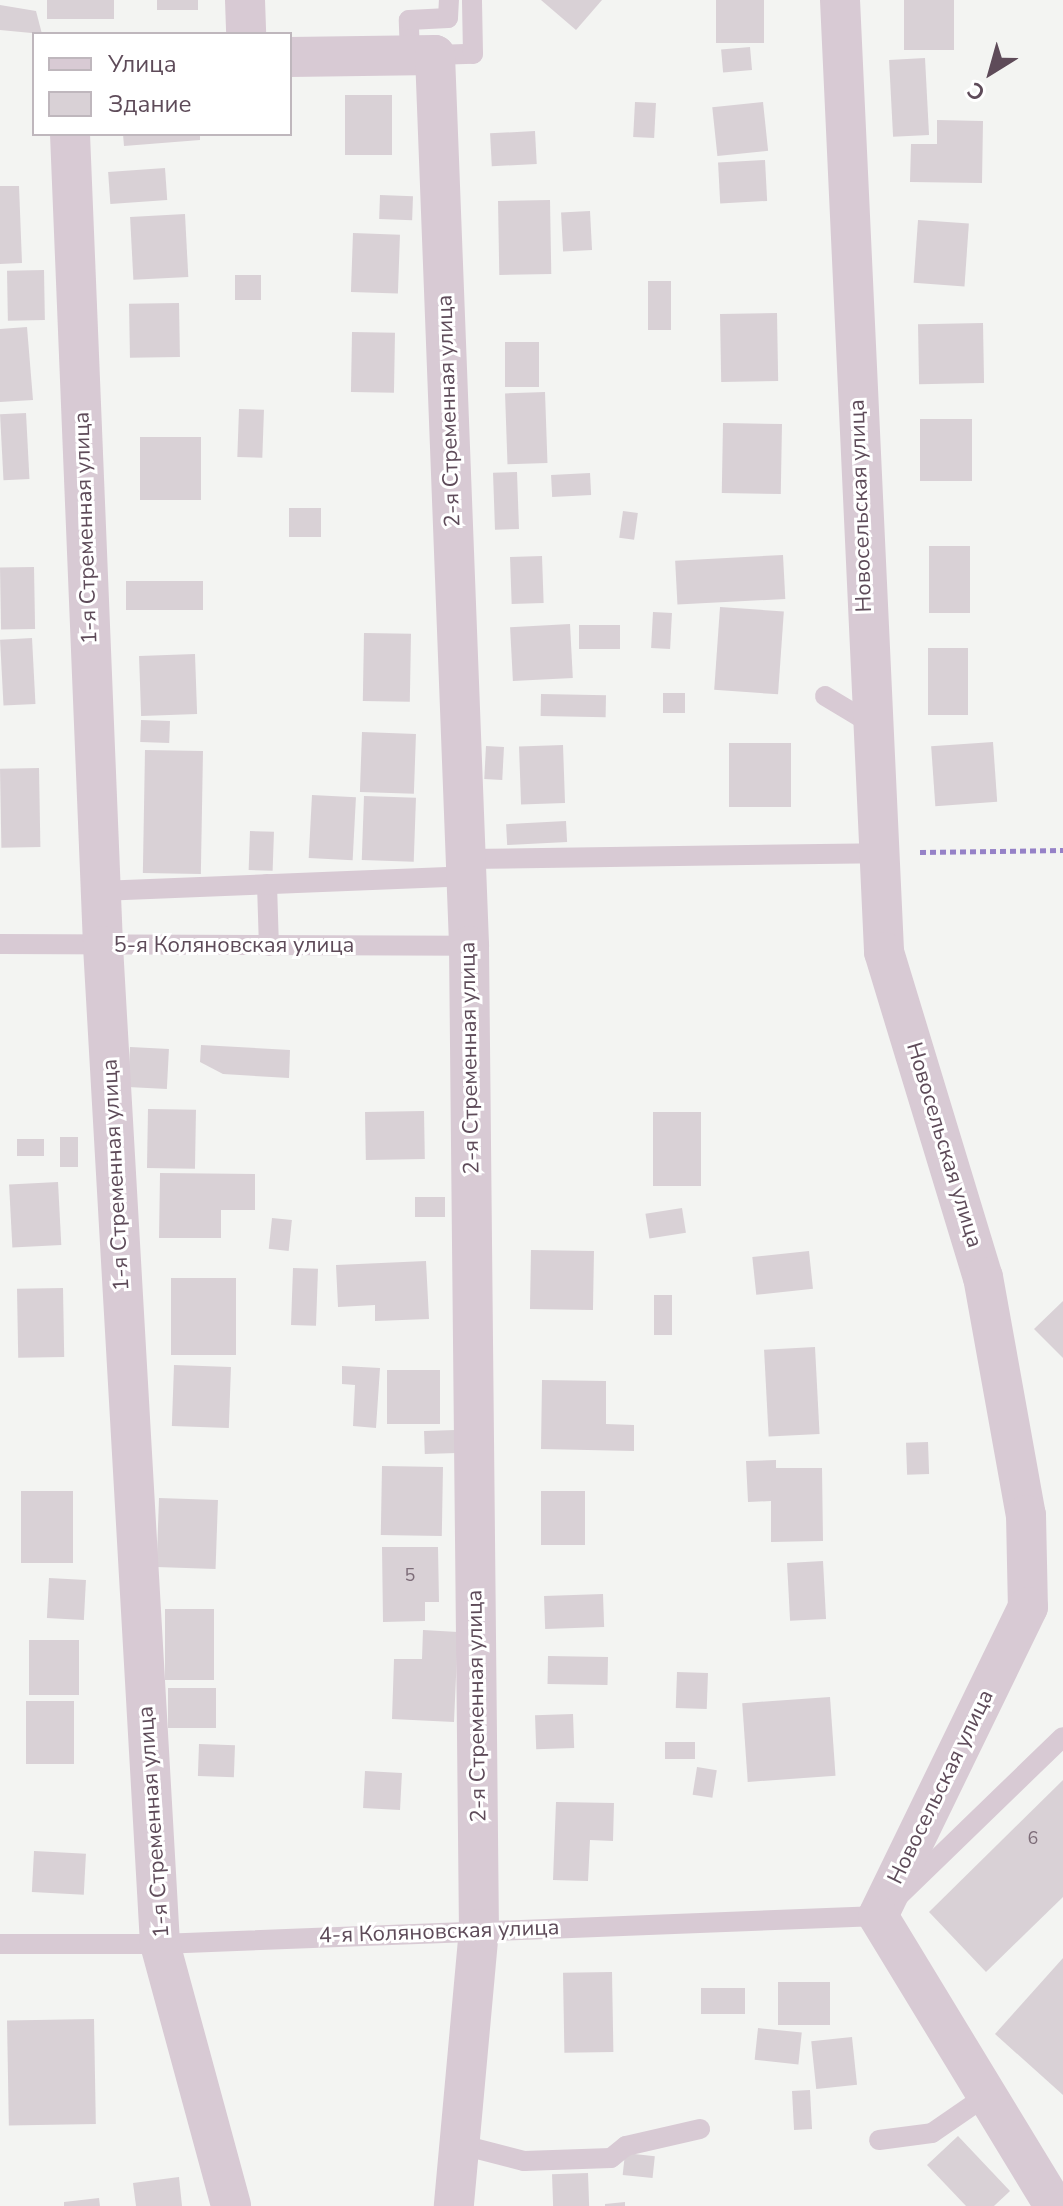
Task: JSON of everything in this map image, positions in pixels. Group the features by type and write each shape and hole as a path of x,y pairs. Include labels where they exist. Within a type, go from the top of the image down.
{"street":[{"path":"245,0 246,32"},
{"name":"Новосельская улица","path":"840,0 870,723 884,952 983,1277 1026,1515 1028,1607 878,1916"},
{"path":"292,57 422,56"},
{"name":"2-я Стременная улица","path":"422,56 469,946 479,1929 462,2145 454,2206"},
{"name":"1-я Стременная улица","path":"70,136 100,891 160,1944 231,2206"},
{"path":"878,1916 1054,2206"}],"lane":[{"path":"449,0 448,18 409,20 422,56 473,54 472,0"},
{"path":"825,696 870,723"},
{"path":"100,891 267,884 466,868 878,853"},
{"path":"267,884 269,946"},
{"name":"5-я Коляновская улица","path":"0,944 469,946"},
{"path":"878,1916 1063,1737"},
{"name":"4-я Коляновская улица","path":"0,1944 160,1944 479,1929 878,1916"},
{"path":"879,2140 932,2133 987,2095"},
{"path":"462,2145 524,2161 611,2158 626,2146 700,2129"},
{"path":"1054,2206 1063,2196"}],"path":[{"path":"878,853 1063,850"}],"building":[{"path":"47,0 114,0 114,19 47,19"},
{"path":"157,0 198,0 198,10 157,10"},
{"path":"541,0 602,0 576,30"},
{"path":"716,0 764,0 764,43 716,43"},
{"path":"904,0 954,0 954,50 904,50"},
{"path":"0,5 36,11 41,32 32,33 0,30"},
{"path":"750,47 752,70 723,72 721,50"},
{"path":"925,58 929,135 893,137 889,60"},
{"path":"345,95 392,95 392,155 345,155"},
{"path":"635,102 656,103 654,138 633,137"},
{"path":"763,102 768,151 717,156 712,107"},
{"path":"937,120 983,121 982,183 910,182 911,144 937,144"},
{"path":"535,131 537,164 492,166 490,133"},
{"path":"123,136 200,136 200,140 124,146"},
{"path":"765,160 767,201 720,203 718,162"},
{"path":"165,168 167,200 110,204 108,172"},
{"path":"0,186 19,186 22,263 0,264"},
{"path":"380,195 413,196 412,220 379,219"},
{"path":"550,200 551,274 499,275 498,201"},
{"path":"590,211 592,250 563,251 561,213"},
{"path":"185,214 188,277 133,280 130,217"},
{"path":"918,220 969,224 964,286 914,283"},
{"path":"353,233 400,235 398,294 351,292"},
{"path":"44,270 45,320 8,321 7,271"},
{"path":"235,275 261,275 261,300 235,300"},
{"path":"648,281 671,281 671,330 648,330"},
{"path":"179,303 180,357 130,358 129,304"},
{"path":"777,313 778,381 721,382 720,314"},
{"path":"983,323 984,383 919,384 918,324"},
{"path":"27,327 33,400 0,402 0,329"},
{"path":"352,332 395,333 394,393 351,392"},
{"path":"505,342 539,342 539,387 505,387"},
{"path":"545,392 547,463 508,464 505,393"},
{"path":"239,409 264,410 262,458 237,457"},
{"path":"26,413 29,479 3,480 0,414"},
{"path":"920,419 972,419 972,481 920,481"},
{"path":"723,423 782,424 781,494 722,493"},
{"path":"140,437 201,437 201,500 140,500"},
{"path":"517,472 519,529 495,530 493,473"},
{"path":"590,473 591,495 552,497 551,475"},
{"path":"289,508 321,508 321,537 289,537"},
{"path":"623,511 638,513 634,540 619,538"},
{"path":"929,546 970,546 970,613 929,613"},
{"path":"783,555 785,599 677,605 675,561"},
{"path":"542,556 544,603 512,604 510,557"},
{"path":"34,567 35,629 1,630 0,568"},
{"path":"126,581 203,581 203,610 126,610"},
{"path":"720,607 784,611 778,694 714,690"},
{"path":"653,612 672,613 670,649 651,648"},
{"path":"570,624 573,678 513,681 510,627"},
{"path":"579,625 620,625 620,649 579,649"},
{"path":"364,633 411,634 410,702 363,701"},
{"path":"32,638 35,704 3,706 0,640"},
{"path":"928,648 968,648 968,715 928,715"},
{"path":"195,654 197,714 141,716 139,656"},
{"path":"663,693 685,693 685,713 663,713"},
{"path":"541,694 606,695 606,717 541,716"},
{"path":"141,720 170,721 169,743 140,742"},
{"path":"362,732 416,734 414,794 360,792"},
{"path":"993,742 997,802 935,806 931,746"},
{"path":"729,743 791,743 791,807 729,807"},
{"path":"563,745 565,803 521,805 519,747"},
{"path":"486,746 504,747 502,780 484,779"},
{"path":"145,750 203,751 201,874 143,873"},
{"path":"39,768 40,847 1,848 0,769"},
{"path":"312,795 356,797 353,860 309,858"},
{"path":"364,796 416,798 414,862 362,860"},
{"path":"566,821 567,842 507,845 506,824"},
{"path":"250,831 274,832 273,871 249,870"},
{"path":"201,1045 290,1050 289,1078 223,1074 200,1062"},
{"path":"130,1047 169,1049 167,1089 128,1087"},
{"path":"148,1109 196,1110 195,1169 147,1168"},
{"path":"424,1111 425,1159 366,1160 365,1112"},
{"path":"653,1112 701,1112 701,1186 653,1186"},
{"path":"60,1137 78,1137 78,1167 60,1167"},
{"path":"17,1139 44,1139 44,1156 17,1156"},
{"path":"160,1173 255,1174 255,1210 221,1210 221,1238 159,1238"},
{"path":"58,1182 61,1245 12,1247 9,1185"},
{"path":"415,1197 445,1197 445,1217 415,1217"},
{"path":"682,1208 686,1233 649,1238 645,1214"},
{"path":"272,1218 292,1220 289,1251 269,1249"},
{"path":"531,1250 594,1251 593,1310 530,1309"},
{"path":"809,1251 813,1289 756,1295 752,1257"},
{"path":"426,1261 429,1319 375,1321 375,1305 338,1307 336,1265"},
{"path":"293,1268 318,1269 316,1326 291,1325"},
{"path":"171,1278 236,1278 236,1355 171,1355"},
{"path":"63,1288 64,1357 18,1358 17,1289"},
{"path":"654,1295 672,1295 672,1335 654,1335"},
{"path":"1063,1301 1063,1358 1034,1329"},
{"path":"815,1347 820,1434 769,1437 764,1350"},
{"path":"174,1365 231,1367 229,1428 172,1426"},
{"path":"342,1366 380,1368 376,1428 353,1426 355,1385 342,1384"},
{"path":"387,1370 440,1370 440,1424 387,1424"},
{"path":"542,1380 606,1381 606,1424 634,1425 634,1451 541,1449"},
{"path":"456,1430 457,1453 425,1454 424,1431"},
{"path":"928,1442 929,1474 907,1475 906,1443"},
{"path":"776,1460 776,1468 822,1468 823,1541 771,1542 771,1501 748,1502 746,1461"},
{"path":"382,1466 443,1467 442,1536 381,1535"},
{"path":"21,1491 73,1491 73,1563 21,1563"},
{"path":"541,1491 585,1491 585,1545 541,1545"},
{"path":"159,1498 218,1500 216,1569 157,1567"},
{"path":"382,1547 438,1547 439,1602 425,1602 425,1621 383,1622"},
{"path":"823,1561 826,1619 790,1621 787,1563"},
{"path":"49,1578 86,1580 84,1620 47,1618"},
{"path":"603,1594 604,1627 545,1629 544,1596"},
{"path":"165,1609 214,1609 214,1680 165,1680"},
{"path":"423,1630 458,1632 454,1722 392,1719 394,1659 422,1659"},
{"path":"29,1640 79,1640 79,1695 29,1695"},
{"path":"548,1656 608,1657 608,1685 548,1684"},
{"path":"677,1672 708,1673 707,1709 676,1708"},
{"path":"168,1688 216,1688 216,1728 168,1728"},
{"path":"830,1697 836,1776 748,1782 742,1703"},
{"path":"26,1701 74,1701 74,1764 26,1764"},
{"path":"573,1714 574,1748 536,1749 535,1715"},
{"path":"665,1742 695,1742 695,1759 665,1759"},
{"path":"199,1744 235,1745 234,1777 198,1776"},
{"path":"697,1767 717,1770 712,1798 693,1795"},
{"path":"365,1771 402,1773 400,1810 363,1808"},
{"path":"1063,1780 1063,1897 986,1972 929,1912"},
{"path":"556,1802 614,1803 613,1841 590,1840 588,1881 553,1880"},
{"path":"34,1851 86,1854 84,1895 32,1892"},
{"path":"1063,1958 1063,2095 995,2034"},
{"path":"612,1972 613,2052 564,2053 563,1973"},
{"path":"778,1982 830,1982 830,2025 778,2025"},
{"path":"701,1988 745,1988 745,2014 701,2014"},
{"path":"94,2019 96,2124 9,2126 7,2021"},
{"path":"758,2028 802,2033 798,2064 755,2060"},
{"path":"852,2037 857,2085 816,2089 811,2041"},
{"path":"810,2090 812,2129 794,2130 792,2091"},
{"path":"958,2136 1010,2191 994,2206 966,2206 927,2165"},
{"path":"625,2153 655,2156 653,2178 623,2175"},
{"path":"588,2173 589,2206 553,2206 552,2174"},
{"path":"179,2177 182,2206 136,2206 133,2183"},
{"path":"99,2198 100,2206 64,2206 64,2202"},
{"path":"625,2202 625,2206 605,2206 605,2204"}]}
